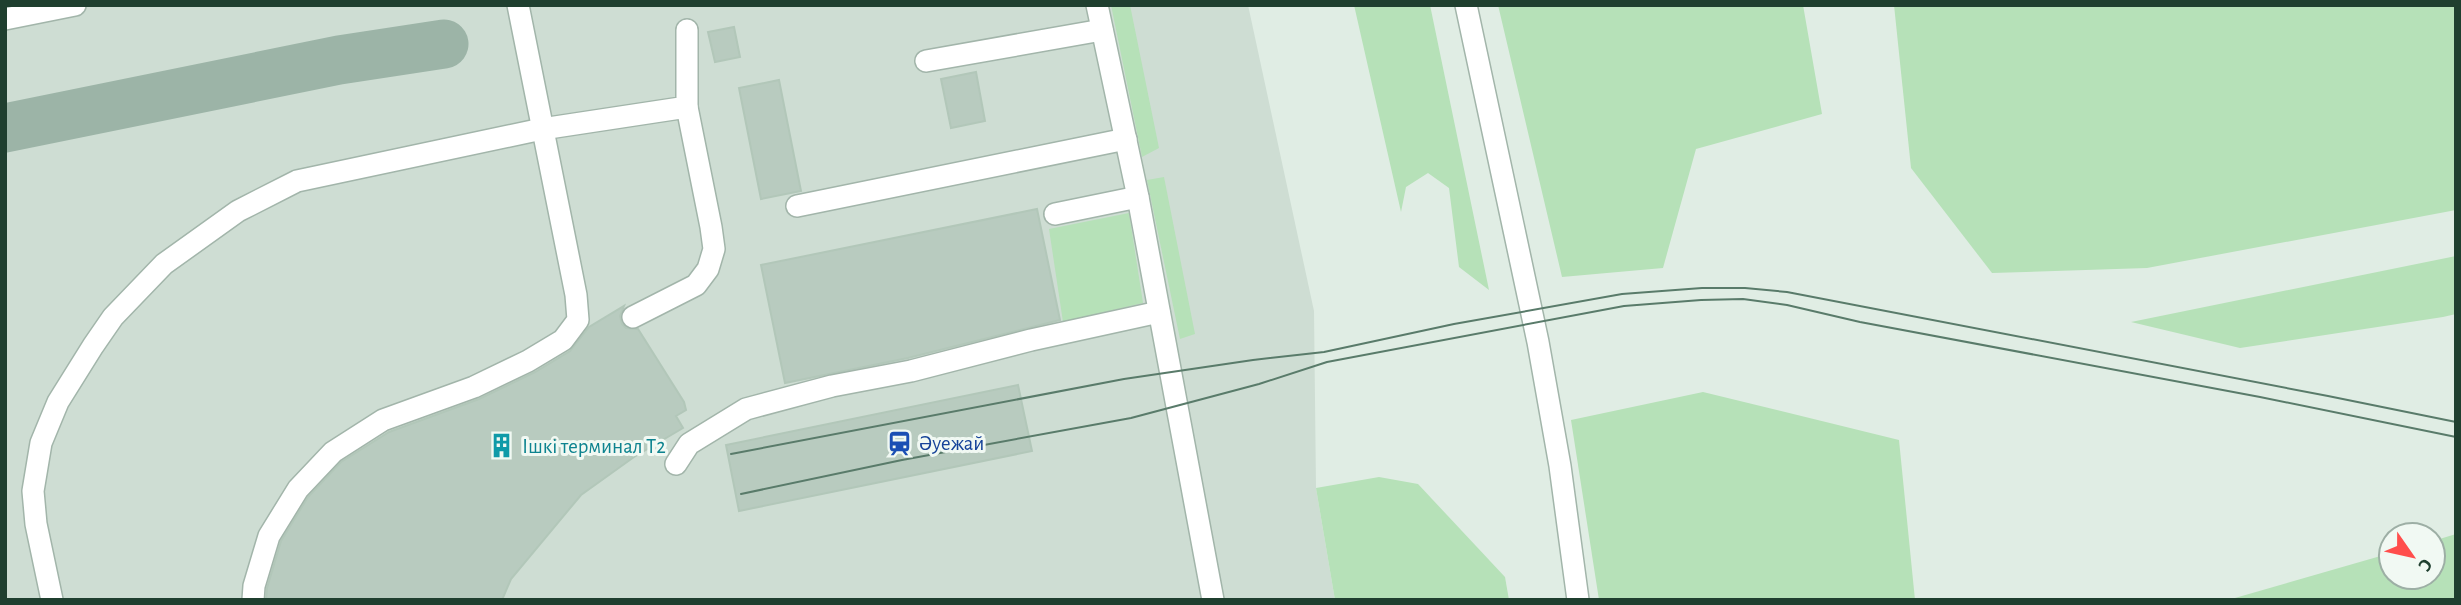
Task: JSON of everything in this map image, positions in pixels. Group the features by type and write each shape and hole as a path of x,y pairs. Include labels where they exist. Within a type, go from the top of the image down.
{"lane":[{"path":"5,19 75,5"},
{"path":"253,600 254,586 269,536 298,489 333,452 383,420 474,387 528,362 563,340 578,320 576,295 518,5"},
{"path":"1097,5 1138,197 1213,600"},
{"path":"1466,5 1538,342 1560,466 1578,600"},
{"path":"633,317 696,285 708,269 714,249 712,227 687,107 687,30"},
{"path":"926,61 1102,30"},
{"path":"52,600 36,524 33,491 41,443 58,402 93,346 113,317 164,264 238,211 297,181 542,129 687,107"},
{"path":"797,206 1126,139"},
{"path":"1055,214 1138,197"},
{"path":"676,464 689,444 746,409 832,386 911,371 1031,340 1159,312"}],"shaded area":[{"path":"5,5 1248,5 1314,311 1316,488 1335,600 5,600"}],"green space":[{"path":"1111,5 1130,5 1159,148 1142,157"},
{"path":"1354,5 1430,5 1489,290 1459,267 1449,188 1428,173 1406,187 1401,212"},
{"path":"1498,5 1803,5 1822,114 1696,149 1663,268 1562,277"},
{"path":"1894,5 2456,5 2456,210 2147,268 1992,273 1911,168"},
{"path":"1164,177 1195,334 1180,339 1147,180"},
{"path":"1129,213 1143,303 1063,322 1049,229"},
{"path":"2456,256 2456,314 2443,317 2240,348 2131,322"},
{"path":"1703,392 1899,440 1915,600 1599,600 1571,420"},
{"path":"1379,477 1418,484 1505,577 1509,600 1335,600 1316,488"},
{"path":"2456,534 2456,600 2228,600 2377,557 2377,591 2447,591 2447,537"}],"building":[{"path":"734,27 740,57 715,62 708,32"},
{"path":"976,72 985,121 951,128 941,79"},
{"path":"779,80 801,191 761,199 739,88"},
{"path":"1037,209 1060,320 908,358 785,383 761,265"},
{"name":"Ішкі терминал T2","path":"624,306 620,316 622,324 626,328 638,329 684,402 686,410 676,416 683,428 634,457 581,495 511,579 502,600 266,600 281,541 308,497 341,462 389,432 479,399 535,372 570,351 589,327"},
{"path":"1018,385 1032,451 739,511 726,445"}],"taxiway":[{"path":"5,128 339,60 444,44"}],"tram line":[{"path":"731,454 1124,379 1324,352 1454,324 1622,294 1702,288 1787,292 2456,422"},
{"path":"741,494 902,460 1131,418 1259,384 1327,362 1624,306 1701,300 1743,299 1787,305 1860,322 2260,397 2456,437"}],"place":[{"name":"Әуежай","path":"899,443"},
{"name":"Ішкі терминал T2","path":"502,446"}]}
